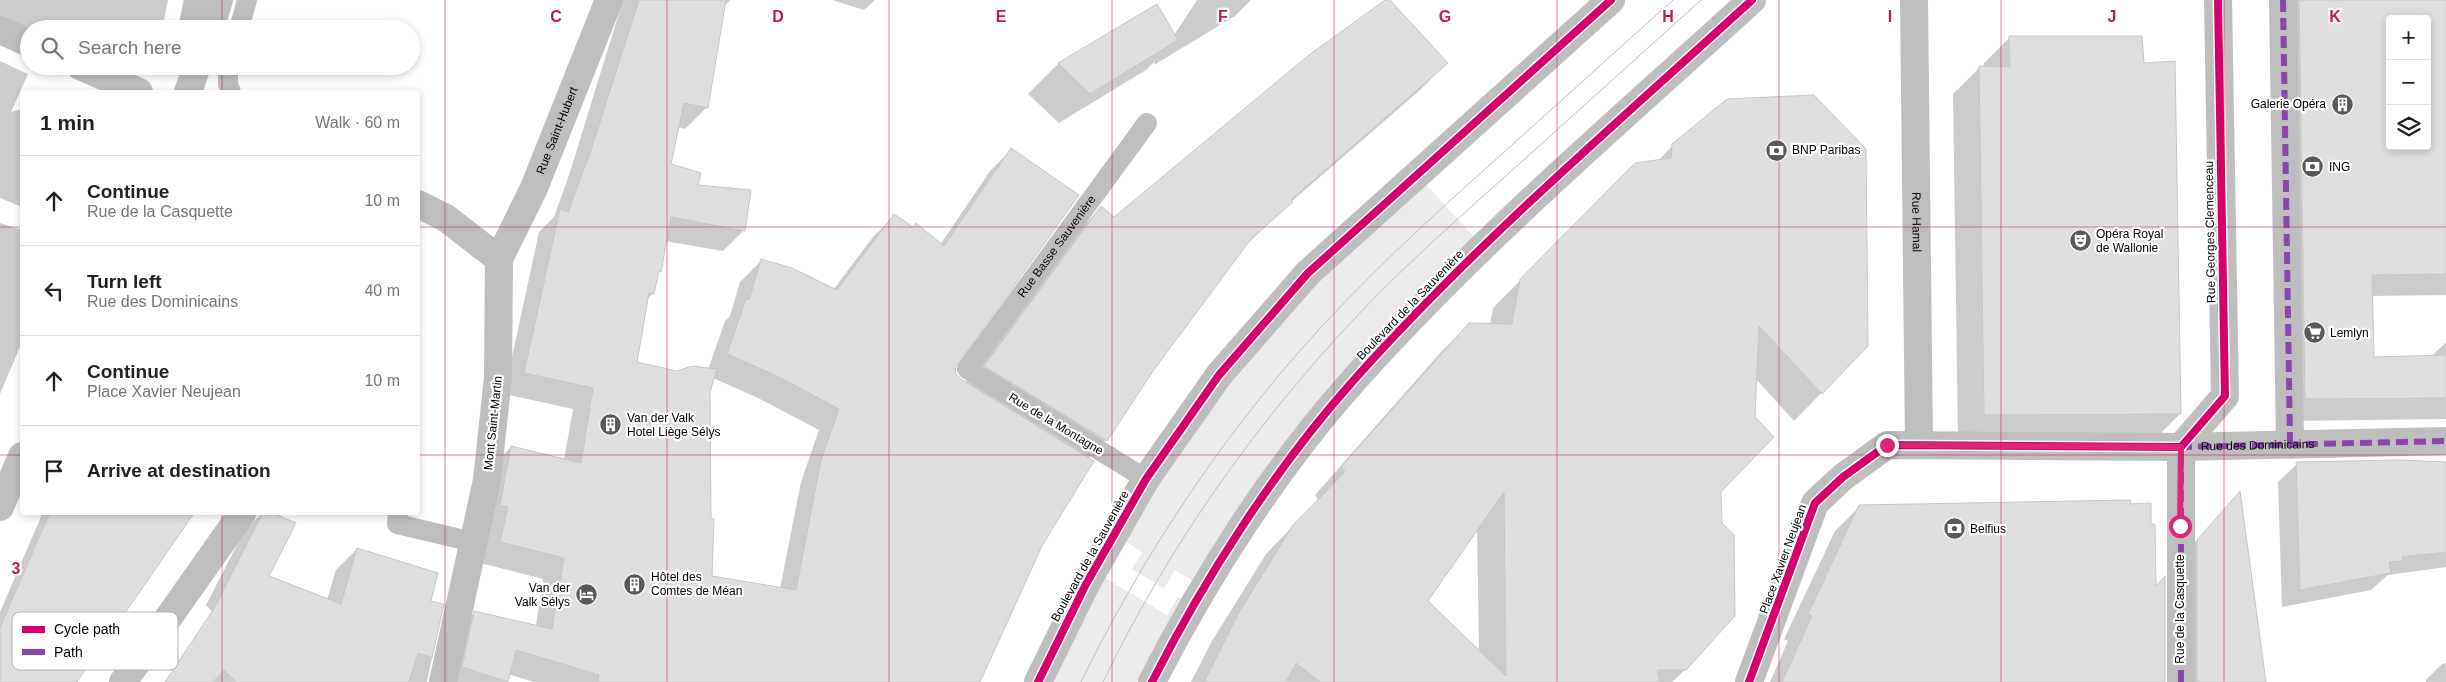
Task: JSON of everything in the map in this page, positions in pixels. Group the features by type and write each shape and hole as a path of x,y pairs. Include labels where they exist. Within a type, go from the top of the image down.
{"street":[{"path":"194,20 198,0"},
{"path":"213,20 219,0"},
{"name":"Rue Saint-Hubert","path":"499,259 534,188 609,0"},
{"name":"Boulevard de la Sauvenière","path":"1038,682 1086,584 1146,478 1219,375 1308,273 1611,0"},
{"name":"Boulevard de la Sauvenière","path":"1152,682 1198,597 1270,487 1353,381 1484,244 1752,0"},
{"name":"Rue Hamal","path":"1914,0 1919,444"},
{"name":"Rue Georges Clemenceau","path":"2181,447 2225,396 2218,0"},
{"path":"2283,0 2290,442"},
{"path":"0,30 20,39"},
{"path":"100,75 134,90"},
{"path":"186,75 186,90"},
{"path":"187,90 193,75"},
{"path":"420,205 452,222 499,259"},
{"name":"Mont Saint-Martin","path":"443,682 487,480 498,377 499,259"},
{"name":"Rue des Dominicains","path":"1919,444 2181,447 2290,442 2360,444 2446,440"},
{"name":"Place Xavier Neujean","path":"1749,682 1815,503 1843,478 1887,445 1919,444"},
{"name":"Rue de la Casquette","path":"2181,447 2181,682"},
{"path":"0,506 20,461"},
{"path":"172,612 241,515"},
{"path":"123,682 131,670"}],"lane":[{"path":"241,20 247,0"},
{"path":"228,75 230,90"},
{"name":"Rue Basse Sauvenière","path":"967,369 1147,123"},
{"name":"Rue de la Montagne","path":"967,369 1146,478"},
{"path":"398,515 397,524 473,542"}],"shaded area":[{"path":"1419,177 1479,242 1201,586 1175,570 1164,589 1132,569 1142,552 1117,536 1222,379"},
{"path":"1097,573 1167,615 1178,597 1188,602 1146,682 1042,682"}],"building":[{"path":"639,0 726,0 708,108 684,103 671,164 701,173 698,185 751,190 745,231 671,217 661,272 659,271 654,294 649,293 637,362 677,371 692,366 717,369 710,392 711,519 714,519 712,576 796,590 821,460 839,409 779,377 727,354 746,299 749,300 761,259 792,268 837,290 894,214 913,227 916,223 944,246 1011,148 1079,195 955,368 956,374 961,379 1094,461 1042,546 980,682 598,682 599,675 516,650 508,682 462,667 474,611 552,629 564,558 500,542 508,507 500,505 511,446 581,463 593,388 524,373 560,209 568,212 591,150"},
{"path":"1385,0 1390,0 1448,63 1291,200 1293,202 1251,239 1153,371 1107,441 984,366 1101,206 1114,217 1309,55"},
{"name":"Galerie Opéra","path":"2299,0 2446,0 2446,274 2372,275 2374,357 2446,355 2446,398 2305,399"},
{"path":"1157,4 1178,40 1090,94 1058,63"},
{"name":"Opéra Royal de Wallonie","path":"2009,36 2142,36 2144,63 2175,61 2181,414 1984,415 1979,66 2010,67"},
{"path":"1814,95 1866,149 1868,346 1822,394 1759,326 1755,417 1774,437 1721,492 1722,523 1734,535 1735,616 1686,670 1657,670 1660,682 1320,682 1296,663 1286,682 1204,682 1238,614 1293,525 1345,472 1341,467 1469,323 1512,324 1520,279 1635,163 1671,158 1672,144 1727,99","holes":["1504,492 1506,676 1428,601"]},
{"path":"2398,460 2446,462 2446,552 2402,557 2403,561 2389,562 2391,573 2300,590 2296,462"},
{"path":"2240,491 2266,682 2197,682 2197,540"},
{"path":"2130,500 2131,504 2151,503 2151,523 2155,525 2156,586 2165,576 2165,682 1782,682 1812,616 1808,614 1859,505"},
{"path":"49,515 193,515 126,612 12,612 12,670 85,670 77,682 0,682 0,628"},
{"path":"261,515 277,515 296,523 269,576 341,604 357,548 438,573 431,601 444,604 432,658 418,653 409,682 236,682 224,670 213,682 165,682 173,670 178,670 178,662 215,607"}],"tram line":[{"path":"1081,682 1127,595 1178,511 1235,431 1297,354 1346,301 1423,226 1673,0"},
{"path":"1103,682 1155,584 1215,490 1282,401 1318,358 1375,297 1414,259 1701,0"}],"marked path":[{"path":"2283,0 2290,443"},
{"path":"2181,682 2181,447 2446,441"}],"cycle path":[{"path":"1038,682 1086,584 1146,479 1219,375 1308,273 1611,0"},
{"path":"1152,682 1172,643 1243,525 1296,450 1353,381 1400,330 1497,232 1752,0"},
{"path":"1749,682 1815,503 1843,477 1887,445 2181,447 2225,396 2218,0"}],"place":[{"name":"Galerie Opéra","path":"2342,104"},
{"name":"BNP Paribas","path":"1776,150"},
{"name":"ING","path":"2313,167"},
{"name":"Opéra Royal de Wallonie","path":"2080,241"},
{"name":"Lemlyn","path":"2314,333"},
{"name":"Van der Valk Hotel Liège Sélys","path":"611,425"},
{"name":"Belfius","path":"1954,529"},
{"name":"Hôtel des Comtes de Méan","path":"635,584"},
{"name":"Van der Valk Sélys","path":"586,595"}],"route":[{"path":"1887,445 2181,447 2180,526"}]}
